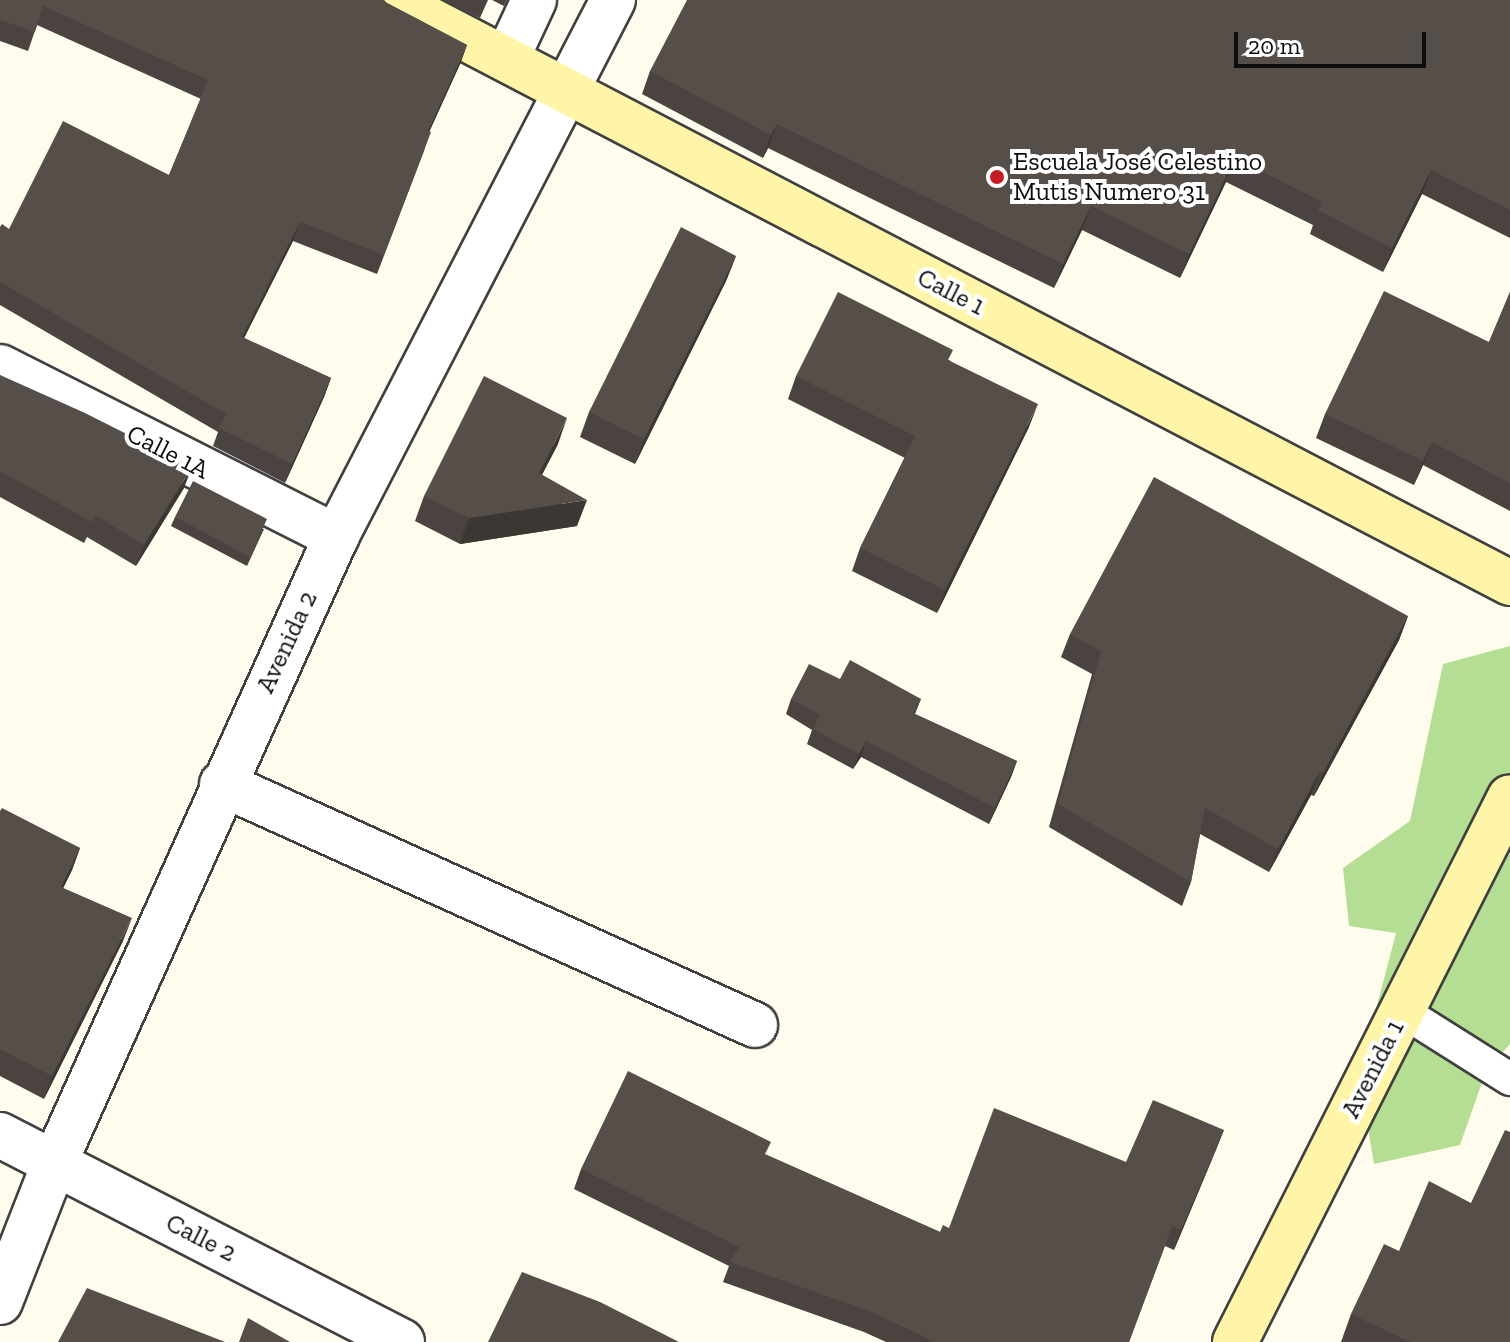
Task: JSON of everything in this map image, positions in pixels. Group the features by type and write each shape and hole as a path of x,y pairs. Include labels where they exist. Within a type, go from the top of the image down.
{"street":[{"name":"Calle 1","path":"392,0 1510,583"},
{"path":"507,58 534,0"},
{"name":"Avenida 2","path":"0,1302 55,1162 222,784 336,537 613,0"},
{"name":"Calle 1A","path":"0,367 336,537"},
{"path":"222,784 755,1025"},
{"name":"Avenida 1","path":"1235,1342 1510,797"},
{"name":"Calle 2","path":"0,1135 402,1342"}],"lane":[{"path":"1402,1011 1510,1079"}],"green space":[{"path":"1510,646 1510,1044 1486,1071 1460,1145 1374,1164 1359,1074 1396,933 1349,926 1343,868 1410,821 1443,664"}],"building":[{"path":"0,0 384,0 467,45 428,131 431,132 384,255 300,222 242,337 331,378 292,464 219,428 226,414 0,282 0,227 2,224 9,229 63,121 169,175 208,80 43,6 35,32 0,20"},
{"path":"687,0 1510,0 1510,210 1431,170 1392,248 1318,210 1322,202 1235,158 1189,254 1091,206 1063,264 777,124 771,135 650,71"},
{"path":"681,227 736,256 644,439 589,412"},
{"path":"1384,291 1489,342 1510,292 1510,483 1432,442 1423,461 1325,414"},
{"path":"838,292 953,350 948,360 1038,404 945,590 860,548 915,436 796,376"},
{"path":"0,375 85,413 192,467 144,545 95,515 92,522 0,471"},
{"path":"484,376 567,418 539,473 587,500 469,518 424,496"},
{"path":"1154,477 1408,616 1278,849 1205,808 1191,882 1058,804 1101,651 1070,634"},
{"path":"193,481 267,519 250,557 175,517"},
{"path":"850,660 921,699 913,713 1017,761 995,808 866,741 859,754 813,729 820,715 791,699 809,664 840,679"},
{"path":"2,808 80,848 61,887 132,918 52,1076 0,1049"},
{"path":"628,1071 771,1142 765,1154 940,1232 943,1225 949,1228 994,1108 1126,1162 1153,1100 1224,1130 1181,1230 1172,1226 1129,1342 935,1342 872,1312 730,1262 739,1247 581,1169"},
{"path":"1505,1130 1510,1132 1510,1342 1410,1342 1351,1314 1384,1244 1399,1251 1429,1181 1471,1203"},
{"path":"522,1272 600,1302 679,1342 488,1342"},
{"path":"87,1288 225,1342 58,1342"},
{"path":"248,1318 290,1342 239,1342"}],"place":[{"name":"Escuela José Celestino Mutis Numero 31","path":"997,177"}]}
